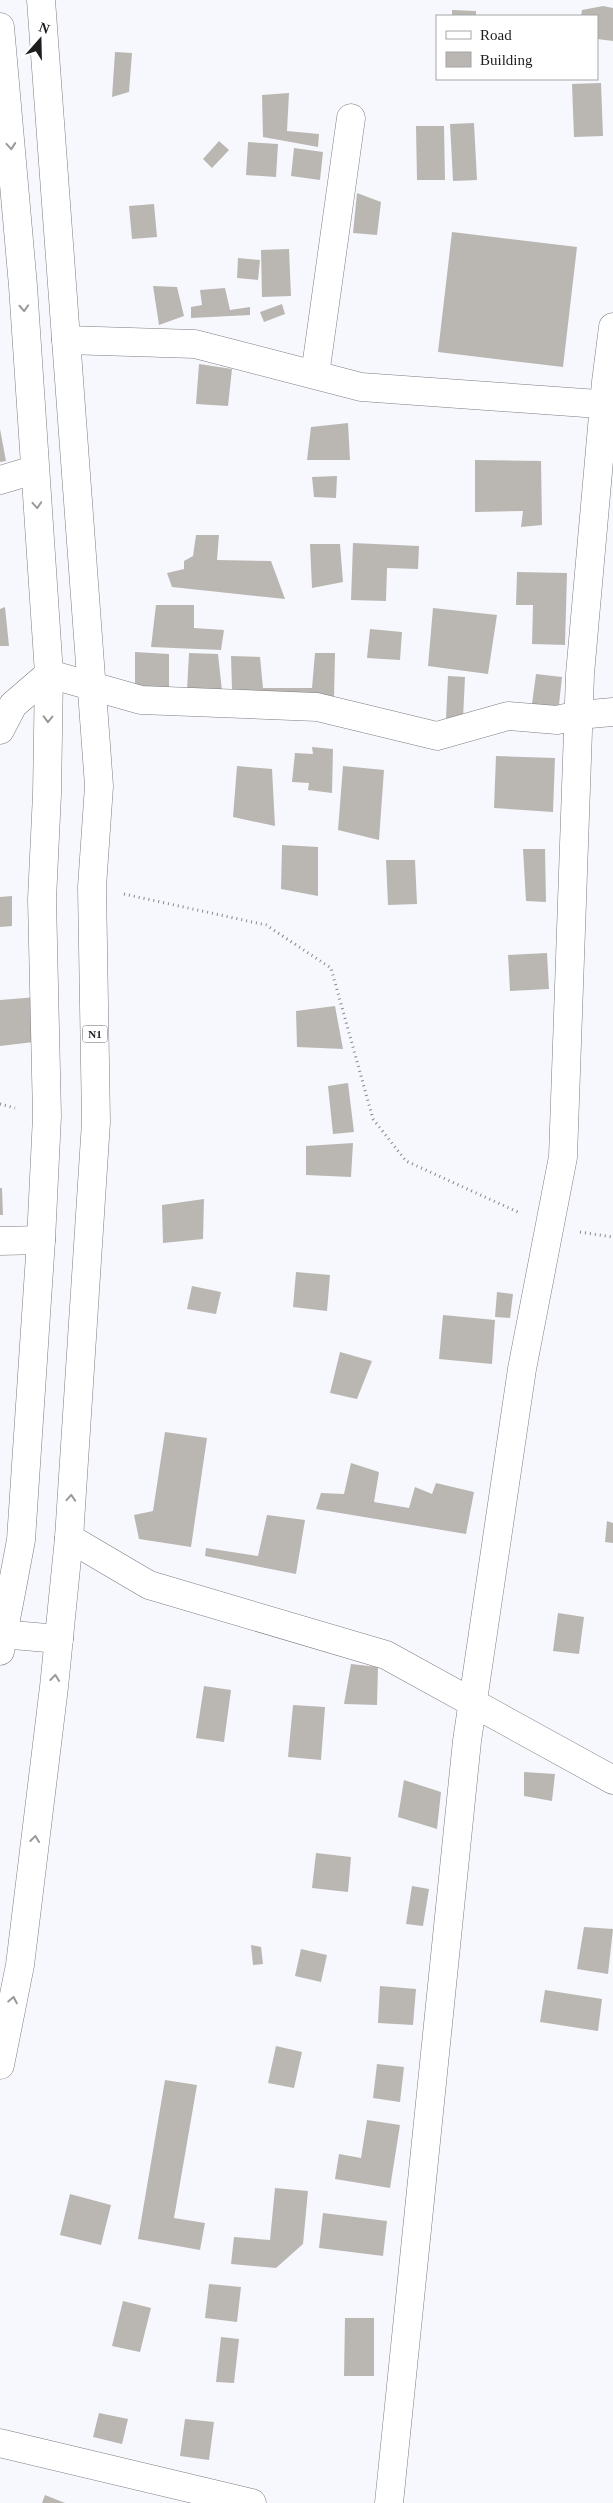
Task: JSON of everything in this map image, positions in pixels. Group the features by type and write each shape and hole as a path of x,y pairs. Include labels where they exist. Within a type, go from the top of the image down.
{"street":[{"name":"N1","path":"0,2065 20,1965 59,1639 69,1538 96,1122 92,887 99,786 41,0"},
{"path":"0,27 23,286 49,674 47,794 42,899 47,1116 41,1240 21,1540 1,1640 59,1639"},
{"path":"314,375 351,118"},
{"path":"388,2503 473,1703 522,1369 563,1157 580,674 608,405 613,327"},
{"path":"66,340 195,344 362,387 608,405"},
{"path":"0,480 34,470"},
{"path":"49,674 141,700 317,707 437,736 508,716 557,720 579,715 613,712"},
{"path":"0,730 13,705 49,674"},
{"path":"0,1241 41,1240"},
{"path":"69,1538 149,1585 386,1655 613,1780"},
{"path":"0,2443 252,2503"}],"path":[{"path":"92,887 266,925 330,968 373,1119 406,1161 550,1227 613,1238"}],"building":[{"path":"603,6 613,8 613,41 598,39 598,15 581,15 582,10"},
{"path":"452,10 476,11 476,15 452,15"},
{"path":"115,52 132,53 129,92 112,97"},
{"path":"601,83 603,136 574,137 572,84"},
{"path":"289,93 287,131 319,134 318,147 263,137 262,95"},
{"path":"474,123 477,180 453,181 450,124"},
{"path":"416,126 444,126 445,180 417,180"},
{"path":"219,141 229,150 212,168 203,159"},
{"path":"248,142 278,144 276,177 246,175"},
{"path":"294,148 323,152 320,180 291,176"},
{"path":"357,193 381,202 377,235 353,233"},
{"path":"154,204 157,237 132,239 129,206"},
{"path":"452,232 577,247 563,367 438,352"},
{"path":"289,249 291,296 262,297 261,250"},
{"path":"238,258 260,260 258,280 237,278"},
{"path":"153,286 177,287 184,316 159,325"},
{"path":"225,288 230,310 250,307 250,315 191,318 191,307 202,305 200,290"},
{"path":"282,304 285,314 264,322 260,312"},
{"path":"199,364 232,369 228,406 196,404"},
{"path":"348,423 350,460 307,460 311,427"},
{"path":"0,429 6,461 0,462"},
{"path":"475,460 541,461 542,525 521,527 523,511 475,512"},
{"path":"337,476 336,498 314,497 312,477"},
{"path":"196,535 219,535 217,560 271,561 285,599 172,587 167,573 184,569 184,561 193,556"},
{"path":"353,543 419,546 418,569 387,568 386,601 351,600"},
{"path":"310,544 340,544 343,582 312,588"},
{"path":"517,572 567,573 565,645 532,644 533,605 516,605"},
{"path":"156,605 194,605 194,628 224,630 221,650 151,647"},
{"path":"5,607 9,646 0,646 0,609"},
{"path":"433,608 497,615 488,674 428,666"},
{"path":"370,629 402,632 400,660 367,658"},
{"path":"135,652 169,654 169,690 187,690 189,653 218,654 222,691 232,690 231,656 260,657 263,688 312,688 315,653 335,653 334,698 135,691"},
{"path":"536,674 562,677 558,714 531,711"},
{"path":"448,676 465,677 463,719 446,718"},
{"path":"312,747 333,749 332,793 308,790 309,783 292,782 295,753 313,754"},
{"path":"496,756 555,758 553,812 494,808"},
{"path":"237,766 272,769 275,826 233,817"},
{"path":"343,766 384,770 379,840 338,830"},
{"path":"282,845 318,847 318,896 281,889"},
{"path":"523,849 545,849 546,902 526,901"},
{"path":"386,860 415,860 417,904 388,905"},
{"path":"12,896 12,926 0,927 0,897"},
{"path":"547,953 549,989 510,991 508,955"},
{"path":"37,997 34,1042 0,1046 0,1000"},
{"path":"335,1006 343,1049 297,1047 296,1011"},
{"path":"348,1083 354,1132 333,1134 328,1086"},
{"path":"353,1143 351,1177 306,1175 306,1146"},
{"path":"0,1188 2,1188 3,1215 0,1215"},
{"path":"204,1199 203,1239 163,1243 162,1205"},
{"path":"296,1272 330,1275 327,1311 293,1307"},
{"path":"192,1286 221,1292 216,1314 187,1309"},
{"path":"497,1292 513,1294 510,1318 495,1317"},
{"path":"443,1315 495,1320 492,1364 439,1359"},
{"path":"340,1352 372,1361 357,1399 330,1393"},
{"path":"165,1432 207,1438 191,1547 139,1539 134,1515 153,1511"},
{"path":"351,1463 379,1472 374,1502 409,1508 415,1487 432,1494 436,1483 474,1492 466,1534 316,1509 321,1493 344,1494"},
{"path":"267,1515 305,1520 296,1574 205,1556 206,1548 258,1556"},
{"path":"607,1521 613,1523 613,1543 605,1542"},
{"path":"558,1613 584,1617 579,1654 553,1651"},
{"path":"351,1664 378,1667 377,1705 344,1704"},
{"path":"204,1686 231,1690 224,1742 196,1738"},
{"path":"293,1705 325,1707 321,1760 288,1757"},
{"path":"524,1772 555,1774 552,1801 524,1796"},
{"path":"404,1780 441,1792 437,1829 398,1817"},
{"path":"316,1853 351,1857 348,1892 312,1888"},
{"path":"412,1886 429,1889 423,1926 406,1924"},
{"path":"584,1927 613,1929 608,1974 577,1969"},
{"path":"251,1945 261,1947 263,1964 253,1965"},
{"path":"301,1949 327,1955 321,1982 295,1976"},
{"path":"380,1986 416,1989 413,2025 378,2023"},
{"path":"545,1990 602,1999 598,2031 540,2022"},
{"path":"276,2046 302,2052 294,2088 268,2083"},
{"path":"377,2064 404,2067 400,2102 373,2098"},
{"path":"165,2080 197,2085 174,2218 205,2223 200,2250 138,2239"},
{"path":"367,2120 400,2125 390,2188 335,2179 339,2154 361,2158"},
{"path":"275,2188 308,2191 303,2244 276,2268 231,2264 234,2237 270,2240"},
{"path":"70,2194 111,2205 101,2245 60,2235"},
{"path":"323,2213 387,2221 383,2256 319,2248"},
{"path":"209,2284 241,2287 237,2322 205,2318"},
{"path":"123,2301 151,2308 140,2352 112,2346"},
{"path":"345,2318 374,2318 374,2376 344,2376"},
{"path":"221,2337 239,2339 234,2383 216,2382"},
{"path":"99,2413 128,2419 122,2444 93,2437"},
{"path":"185,2419 214,2422 209,2460 180,2456"},
{"path":"45,2495 65,2503 42,2503"}]}
